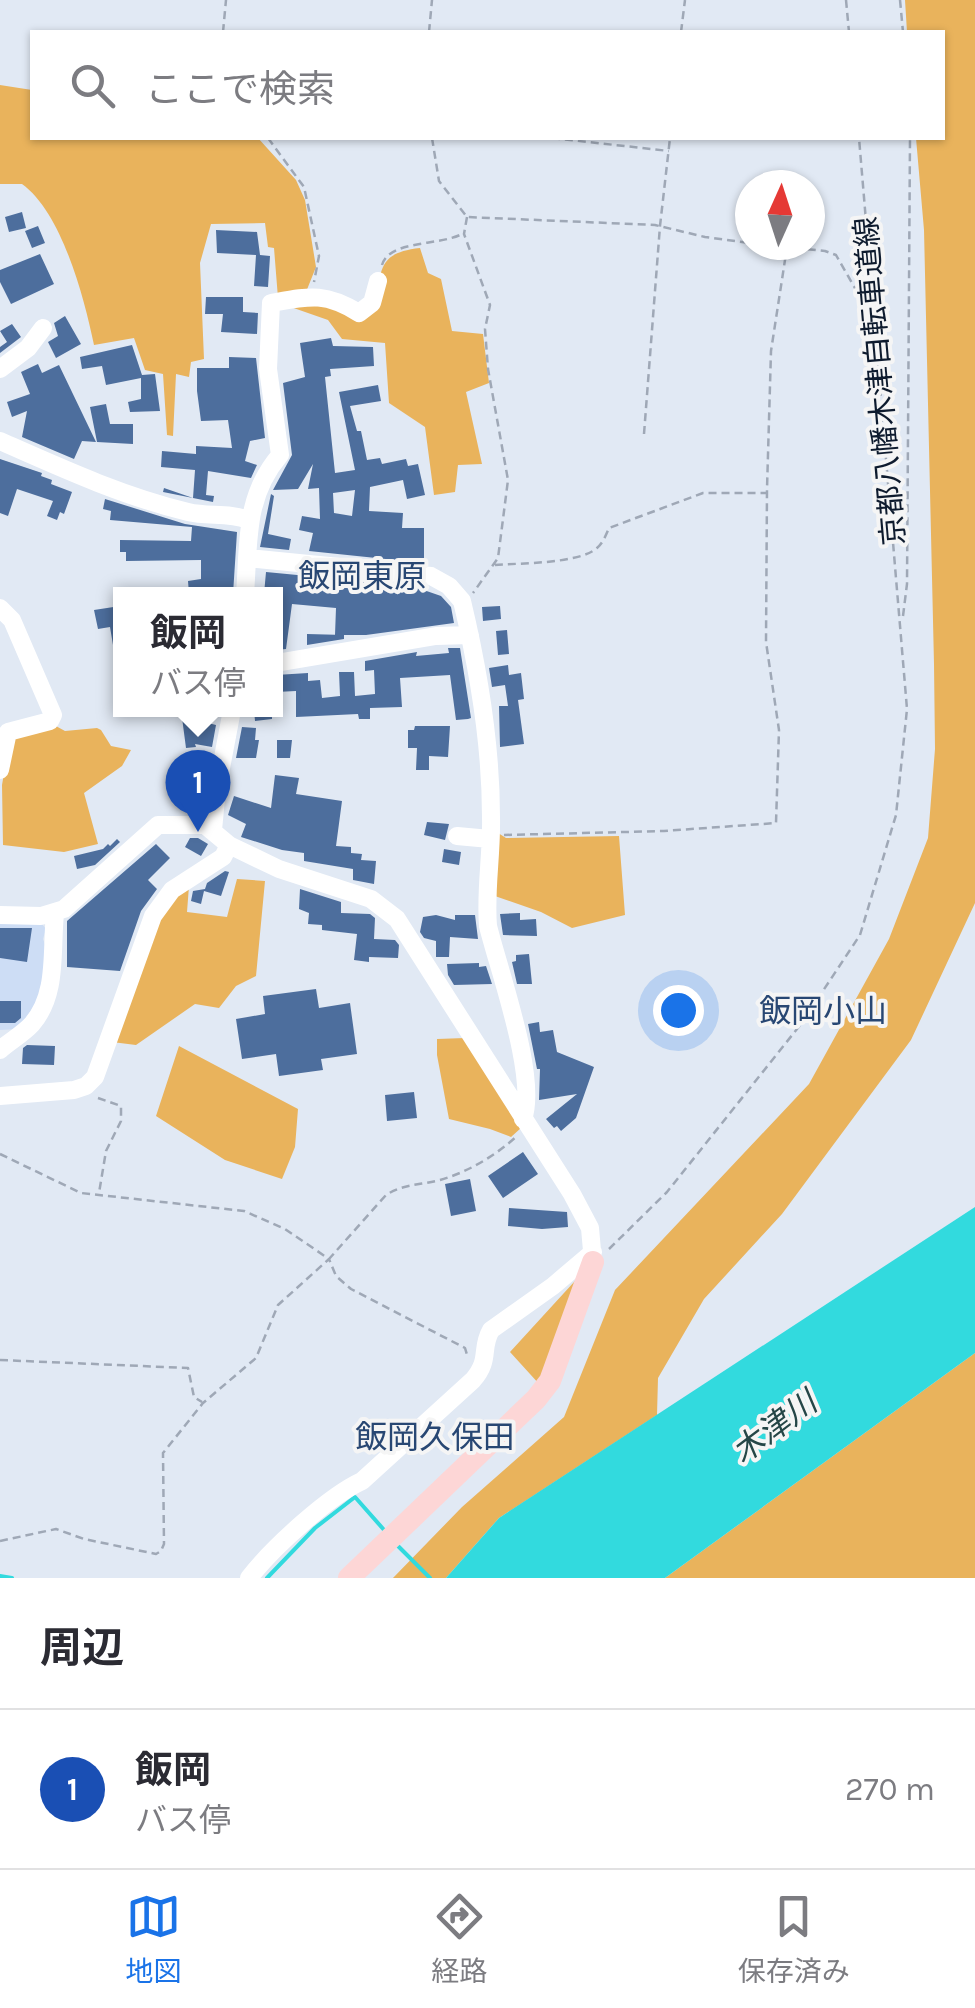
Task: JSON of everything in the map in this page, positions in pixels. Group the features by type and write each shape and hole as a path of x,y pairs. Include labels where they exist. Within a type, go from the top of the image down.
{"main road":[{"path":"349,1578 550,1381 593,1257"}],"street":[{"path":"246,587 248,520 263,478 280,455 268,369 271,304 308,296 330,298 359,313 372,302 378,281"},
{"path":"0,369 28,348 43,328"},
{"path":"3,444 89,480 191,513 248,520"},
{"path":"248,558 431,576 459,596 486,722 491,818 488,926 522,1063 527,1101 525,1123"},
{"path":"0,608 12,620 53,714 50,721 8,732 0,770"},
{"path":"283,662 436,636 470,635"},
{"path":"213,830 231,717"},
{"path":"0,914 55,914 82,895 158,825 204,825 229,844 279,868 371,899 397,919 586,1220 593,1257 491,1330 484,1366 474,1380 362,1481 345,1488 249,1578"},
{"path":"457,836 490,839"},
{"path":"0,1096 86,1086 95,1077 153,916 172,890 223,856 229,844"},
{"path":"0,1050 30,1026 47,1000 55,914"}],"path":[{"path":"223,30 226,0"},
{"path":"429,30 432,0"},
{"path":"682,30 685,0"},
{"path":"846,0 849,30"},
{"path":"900,0 903,30"},
{"path":"270,140 304,186 308,201 319,256 318,272 308,296"},
{"path":"432,140 439,180 467,216 464,234 490,305 486,328 488,370 508,480 504,529 494,565 469,597 464,591"},
{"path":"569,140 669,152"},
{"path":"644,434 670,140"},
{"name":"京都八幡木津自転車道線","path":"593,1257 667,1192 802,1024 860,935 896,815 907,709 860,140"},
{"name":"京都八幡木津自転車道線","path":"902,624 907,584 910,140"},
{"path":"467,216 660,226 735,241"},
{"path":"378,281 384,257 393,249 436,244 464,234"},
{"path":"825,251 836,255 876,326"},
{"path":"491,818 499,832 510,836 776,823 779,730 766,642 768,493 772,352 785,260"},
{"path":"494,565 592,552 601,545 609,528 703,493 768,493"},
{"path":"86,1086 102,1102 121,1106 121,1121 106,1151 98,1196"},
{"path":"0,1540 56,1529 120,1548 156,1554 162,1551 163,1453 203,1403 256,1358 278,1304 328,1259 386,1195 477,1165 525,1123"},
{"path":"0,1154 81,1193 244,1210 285,1229 328,1259 336,1276 351,1289 465,1348 474,1380"},
{"path":"0,1360 188,1368 194,1396 203,1403"}],"shaded area":[{"path":"905,0 975,0 975,903 911,1040 782,1214 704,1299 658,1378 657,1415 499,1518 446,1578 393,1578 462,1507 564,1417 615,1290 809,1084 889,939 928,838 935,749 934,664 924,230 916,140 945,140 945,30 907,30"},
{"path":"0,85 30,90 30,140 260,140 296,180 305,200 316,267 306,292 278,298 274,248 268,247 265,223 211,224 200,263 204,359 191,362 189,377 176,374 173,436 167,435 163,374 145,370 134,338 94,345 69,257 49,215 22,184 0,184"},
{"path":"420,248 428,273 441,279 452,331 483,334 489,383 466,392 482,464 458,465 455,492 434,495 425,427 389,403 385,343 342,339 328,320 285,305 373,308 388,259"},
{"path":"54,725 65,731 97,728 111,746 131,750 122,766 84,793 98,844 64,852 3,845 2,785 10,739"},
{"path":"495,831 506,838 619,836 625,915 572,928 492,895"},
{"path":"237,879 265,881 256,976 236,986 219,1008 195,1004 136,1045 112,1042 165,906 189,886 187,912 227,917"},
{"path":"0,920 41,923 46,929 43,939 47,950 47,986 19,1029 0,1030"},
{"path":"465,1038 521,1128 511,1137 449,1119 437,1039"},
{"path":"179,1046 298,1109 295,1147 282,1179 225,1160 156,1116"},
{"path":"585,1270 540,1385 510,1352"},
{"path":"975,1353 975,1578 665,1578"}],"water":[{"name":"木津川","path":"975,1207 975,1353 665,1578 446,1578 499,1518"}],"building":[{"path":"22,212 26,228 9,232 5,217"},
{"path":"38,226 45,243 32,248 25,231"},
{"path":"216,230 257,232 260,255 270,256 268,287 254,286 256,255 217,253"},
{"path":"40,254 54,284 11,304 0,282 0,270"},
{"path":"206,297 243,297 243,312 258,313 257,334 221,332 223,314 205,314"},
{"path":"65,316 81,344 56,358 48,342 58,336 54,323"},
{"path":"12,324 21,337 0,353 0,347 7,342 0,331"},
{"path":"331,338 333,346 373,347 374,366 330,369 331,376 325,377 335,473 355,470 339,392 378,385 381,401 350,406 367,460 380,458 382,464 406,459 408,466 418,464 425,495 407,499 403,480 370,487 369,511 403,513 402,528 424,528 424,563 309,551 313,533 299,530 302,516 320,519 319,488 308,489 313,464 298,489 273,490 292,455 283,383 305,377 300,343","holes":["355,490 352,516 334,513 333,493"]},
{"path":"132,345 142,375 155,374 160,411 130,412 128,402 141,399 141,378 106,385 102,366 82,369 80,357"},
{"path":"229,357 256,358 265,438 250,441 245,461 257,465 251,478 208,471 206,495 214,496 213,502 193,498 195,470 161,467 162,451 196,454 196,446 232,448 228,420 201,421 197,368 229,368"},
{"path":"38,364 42,373 59,365 96,442 82,441 74,459 22,437 27,411 12,417 7,402 30,394 21,372"},
{"path":"106,404 110,424 133,424 133,444 97,442 90,407"},
{"path":"0,459 42,473 41,476 52,480 51,484 72,492 64,514 60,512 57,520 47,516 53,501 17,489 8,516 0,513"},
{"path":"164,488 193,498 163,492"},
{"path":"271,494 274,496 268,534 291,539 289,550 260,547"},
{"path":"105,499 185,524 237,532 233,587 188,587 188,581 201,579 201,560 126,561 126,552 120,552 120,540 191,541 192,527 110,520 111,511 103,509"},
{"path":"266,572 318,577 317,585 354,588 354,581 415,587 441,596 451,607 454,623 366,635 335,635 336,608 292,604 283,649 283,587 265,587"},
{"path":"500,606 501,619 483,621 482,607"},
{"path":"113,607 113,645 110,627 98,629 94,610"},
{"path":"507,630 509,654 498,655 496,631"},
{"path":"307,634 344,635 344,639 307,645"},
{"path":"448,648 460,648 471,718 468,719 456,720 450,675 400,678 402,707 370,708 370,719 359,719 358,714 296,717 296,691 283,692 283,675 308,673 308,681 320,680 322,698 340,696 339,672 354,672 355,696 375,694 374,670 365,671 365,661 417,652 416,656 449,653"},
{"path":"508,665 509,675 521,673 524,699 518,700 524,744 500,747 499,706 508,706 505,685 492,687 489,668"},
{"path":"182,717 204,717 204,722 216,725 212,747 195,744 196,747 186,748"},
{"path":"415,726 450,726 448,757 429,756 429,770 416,770 417,748 408,748 408,730"},
{"path":"242,727 256,728 256,758 236,758"},
{"path":"277,740 292,740 290,758 277,758"},
{"path":"194,764 207,772 188,802 175,794"},
{"path":"275,775 299,778 296,794 342,801 336,846 351,847 351,853 362,854 361,860 376,861 374,884 353,880 353,869 304,861 304,853 241,837 246,824 228,815 234,796 271,808"},
{"path":"427,822 449,824 445,840 424,835"},
{"path":"190,838 208,844 201,856 185,847"},
{"path":"117,839 120,842 95,865 77,869 74,856 103,849"},
{"path":"156,844 170,858 148,880 157,889 141,911 120,971 67,967 67,921"},
{"path":"444,849 461,852 459,865 442,862"},
{"path":"229,872 221,896 204,891 201,904 191,901 193,891 205,889 207,883"},
{"path":"300,889 341,902 341,913 370,914 375,918 374,939 395,940 399,945 398,958 354,960 357,934 322,930 322,925 308,924 309,913 299,909"},
{"path":"520,913 520,920 536,919 537,936 503,935 500,914"},
{"path":"436,915 455,920 455,915 475,915 478,939 450,937 449,957 436,957 436,941 424,938 420,932 423,917"},
{"path":"0,928 32,928 27,962 0,958"},
{"path":"529,954 532,984 517,984 512,962 516,955"},
{"path":"479,963 479,967 486,966 492,984 454,985 447,964"},
{"path":"316,989 319,1008 350,1003 357,1054 321,1059 323,1070 279,1076 276,1054 242,1059 236,1019 265,1014 263,996"},
{"path":"0,1001 21,1001 21,1018 15,1023 0,1023"},
{"path":"539,1022 540,1032 553,1030 557,1052 594,1067 576,1118 561,1131 546,1119 577,1094 539,1100 540,1069 528,1024"},
{"path":"55,1046 54,1065 22,1064 23,1048"},
{"path":"414,1092 417,1118 387,1121 385,1095"},
{"path":"523,1152 538,1174 503,1198 488,1176"},
{"path":"470,1179 476,1211 451,1216 445,1184"},
{"path":"509,1208 567,1212 568,1227 508,1226"}],"waterway":[{"path":"267,1578 315,1528 355,1497 385,1531"},
{"path":"398,1546 430,1578"},
{"path":"0,1576 12,1578"}],"place":[{"name":"飯岡","path":"198,832"}],"district":[{"name":"飯岡東原","path":"362,576"},
{"name":"飯岡小山","path":"823,1011"},
{"name":"飯岡久保田","path":"435,1437"}]}
